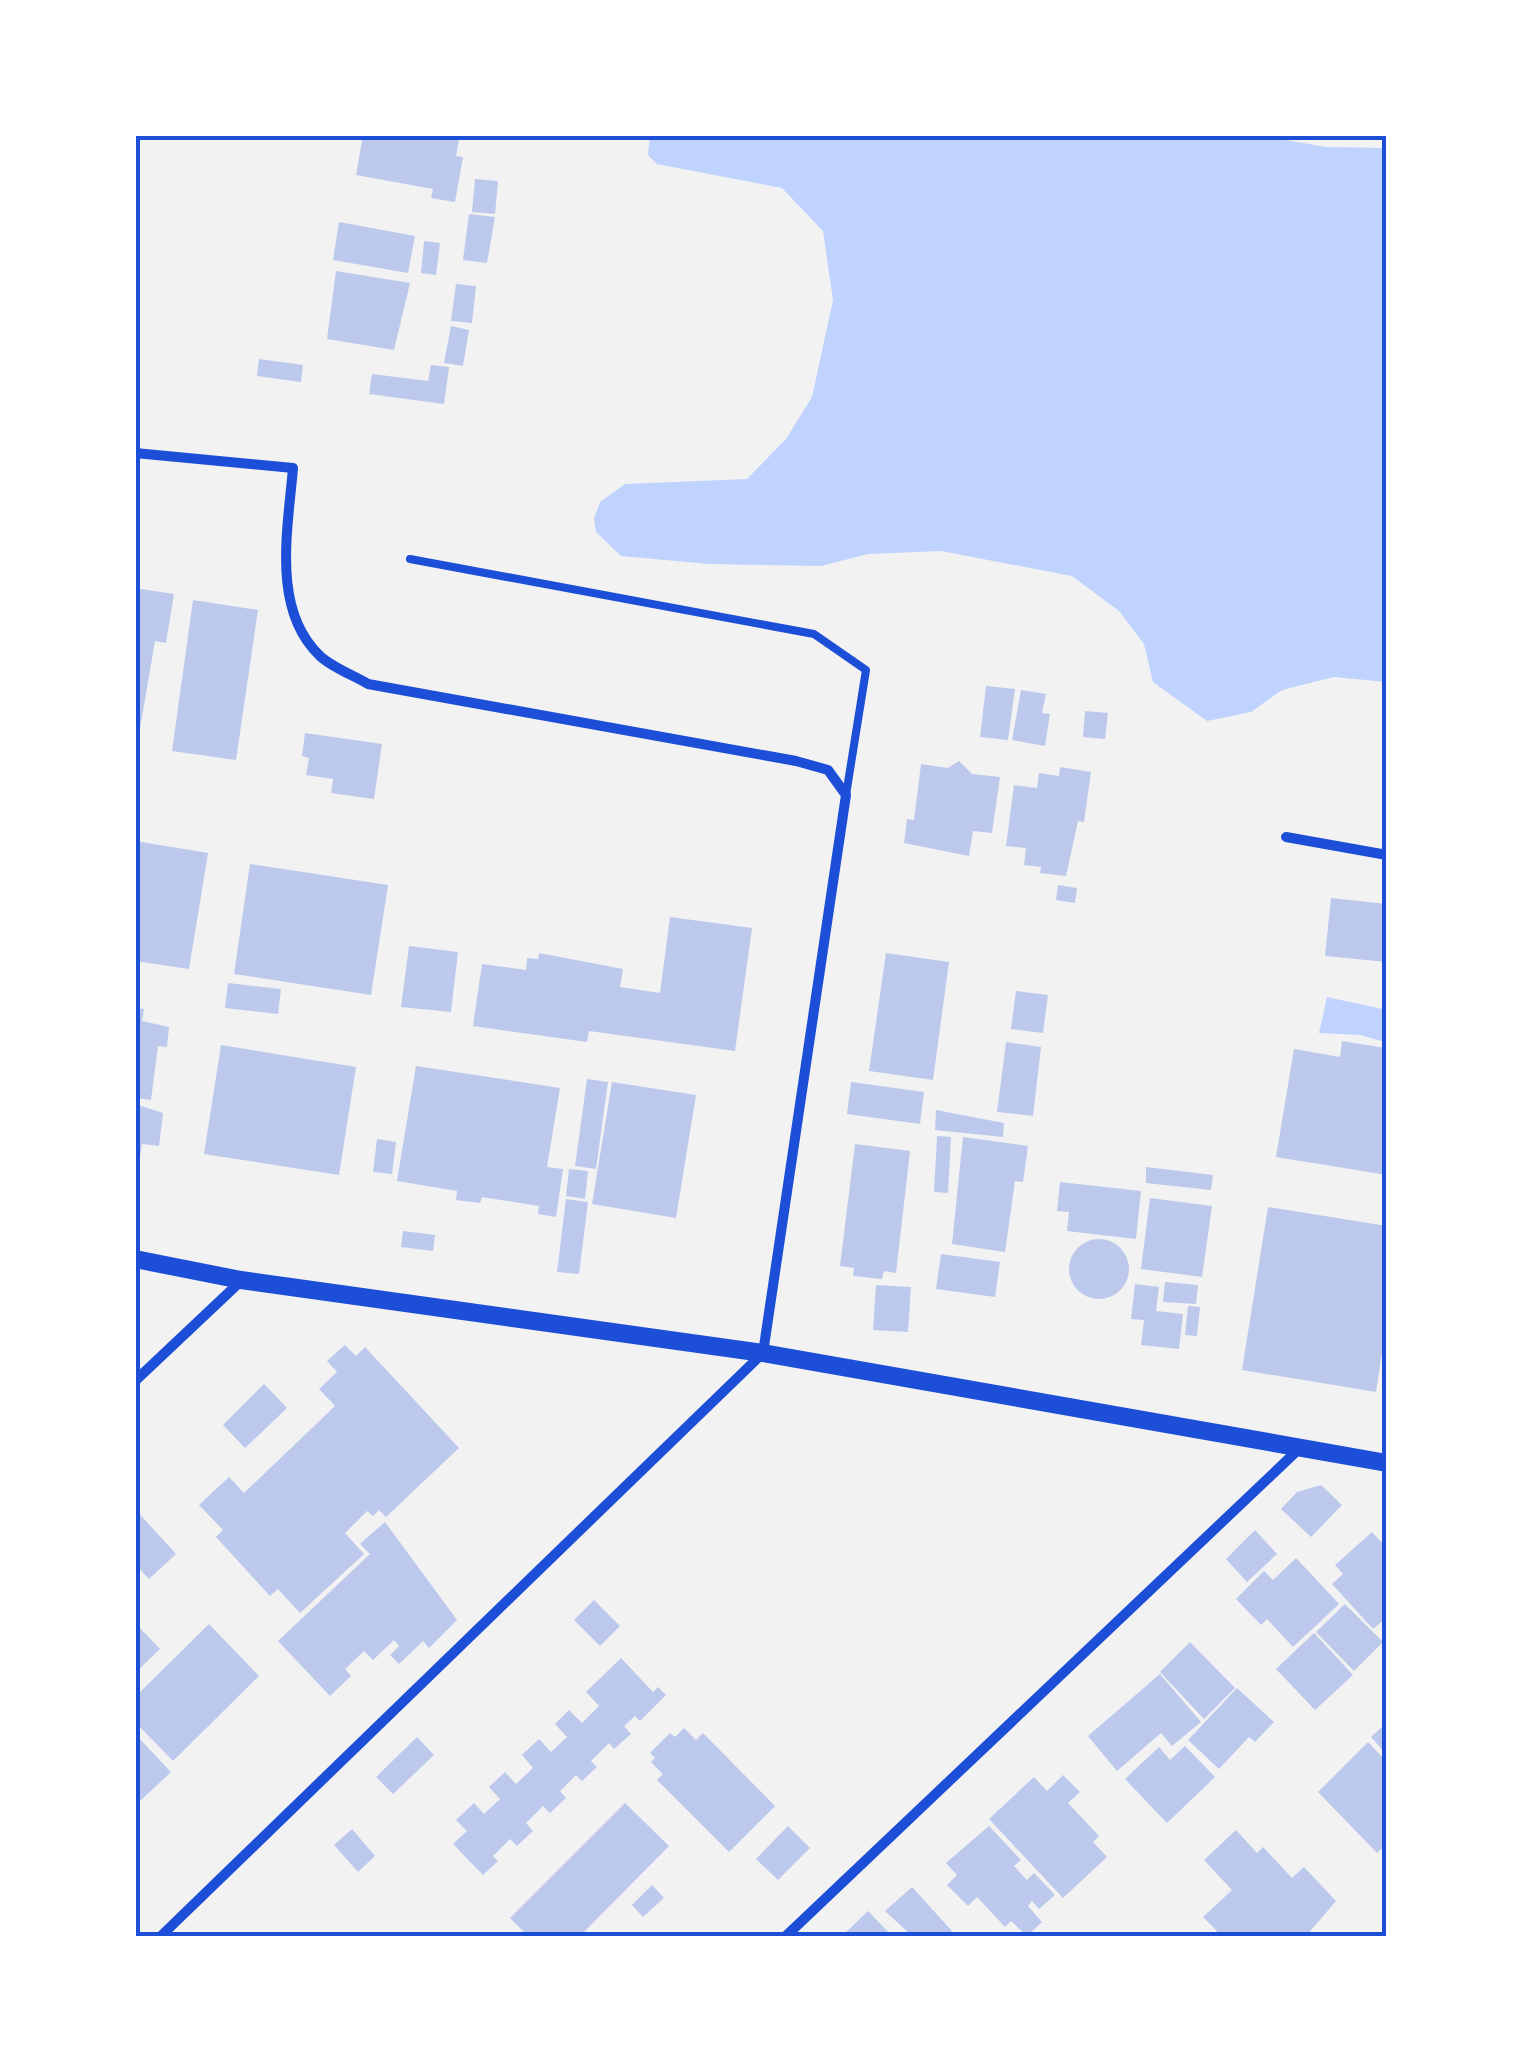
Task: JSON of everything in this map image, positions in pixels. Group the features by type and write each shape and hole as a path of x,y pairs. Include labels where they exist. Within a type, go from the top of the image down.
{"street":[{"path":"135,454 293,468 286,548 292,620 322,658 368,684 796,761 828,770 846,794 763,1354 161,1936"},
{"path":"1286,837 1387,855"},
{"path":"135,1259 241,1280 763,1354 1387,1463"},
{"path":"135,1382 241,1280"},
{"path":"786,1936 1301,1447"}],"lane":[{"path":"410,558 814,634 866,670 846,794"}],"water":[{"path":"650,135 1257,135 1326,147 1387,148 1387,682 1334,677 1282,690 1251,712 1207,721 1153,682 1144,644 1119,611 1072,576 941,551 868,554 821,566 709,564 621,556 596,532 594,518 600,502 625,484 747,479 786,439 812,397 833,300 823,231 782,188 657,164 648,155"},
{"path":"1327,997 1387,1010 1385,1042 1360,1035 1319,1033"}],"building":[{"path":"363,135 460,135 456,156 463,157 455,202 431,198 433,189 356,175"},
{"path":"475,179 498,181 495,214 472,212"},
{"path":"469,214 495,217 487,263 463,260"},
{"path":"339,222 415,236 408,273 333,260"},
{"path":"424,241 440,243 436,275 421,273"},
{"path":"336,271 410,283 394,350 327,339"},
{"path":"456,284 476,286 472,323 451,321"},
{"path":"451,326 469,330 463,366 444,363"},
{"path":"259,359 303,365 301,382 257,376"},
{"path":"431,365 449,367 444,404 369,394 372,374 428,381"},
{"path":"135,588 174,594 166,643 155,641 137,746"},
{"path":"193,600 258,610 236,760 172,751"},
{"path":"986,686 1015,689 1008,740 980,737"},
{"path":"1021,690 1046,694 1042,713 1050,714 1045,746 1012,740"},
{"path":"1085,711 1108,713 1105,739 1083,737"},
{"path":"305,733 382,744 374,799 331,793 333,779 306,775 309,758 302,756"},
{"path":"959,761 972,774 1000,777 992,833 973,831 969,856 904,843 907,819 914,820 921,764 948,768"},
{"path":"1060,767 1091,772 1084,822 1078,821 1066,876 1040,873 1041,867 1024,865 1026,848 1006,846 1014,785 1037,788 1039,773 1059,776"},
{"path":"135,841 208,853 189,969 135,961"},
{"path":"250,864 388,885 371,995 234,974"},
{"path":"1058,885 1077,888 1075,903 1056,900"},
{"path":"1331,898 1387,904 1387,962 1325,956"},
{"path":"670,917 752,928 735,1051 589,1031 587,1042 473,1026 482,964 526,970 527,958 538,959 539,953 623,969 620,987 660,993"},
{"path":"409,946 458,952 451,1012 401,1007"},
{"path":"886,953 949,962 933,1080 869,1071"},
{"path":"228,983 281,989 278,1014 225,1008"},
{"path":"1016,991 1048,995 1043,1033 1011,1029"},
{"path":"135,1008 144,1009 142,1021 169,1027 167,1047 158,1046 151,1100 135,1098"},
{"path":"1342,1041 1386,1048 1387,1175 1276,1157 1294,1049 1340,1057"},
{"path":"1006,1042 1041,1047 1033,1116 997,1112"},
{"path":"221,1045 356,1067 339,1175 204,1154"},
{"path":"416,1066 560,1088 547,1167 563,1169 556,1217 538,1214 539,1206 482,1197 480,1203 456,1200 457,1191 397,1181"},
{"path":"587,1079 608,1082 596,1169 575,1166"},
{"path":"612,1082 696,1095 676,1218 592,1204"},
{"path":"851,1082 924,1092 920,1124 847,1114"},
{"path":"135,1104 163,1113 159,1146 142,1144 137,1176"},
{"path":"936,1110 1004,1123 1003,1137 935,1130"},
{"path":"937,1136 951,1137 948,1193 934,1192"},
{"path":"963,1137 1028,1146 1023,1182 1015,1181 1005,1252 952,1244"},
{"path":"377,1139 396,1142 392,1174 373,1172"},
{"path":"855,1144 910,1151 896,1273 884,1271 882,1279 853,1276 854,1268 840,1266"},
{"path":"1146,1167 1213,1175 1211,1190 1146,1183"},
{"path":"569,1169 588,1171 585,1199 566,1196"},
{"path":"1060,1182 1141,1191 1136,1239 1067,1231 1069,1212 1057,1211"},
{"path":"1150,1198 1212,1206 1202,1277 1141,1269"},
{"path":"566,1199 588,1202 579,1274 557,1272"},
{"path":"1268,1207 1387,1226 1387,1319 1376,1392 1242,1370"},
{"path":"403,1231 435,1235 433,1251 401,1247"},
{"path":"1099,1239 1120,1248 1129,1269 1120,1290 1099,1299 1078,1290 1069,1269 1078,1248"},
{"path":"941,1254 1000,1262 995,1297 936,1289"},
{"path":"1165,1282 1198,1285 1196,1304 1163,1302"},
{"path":"1135,1284 1159,1287 1156,1311 1183,1314 1179,1349 1141,1345 1144,1320 1131,1319"},
{"path":"876,1285 911,1287 908,1332 873,1330"},
{"path":"1188,1306 1200,1307 1197,1336 1185,1335"},
{"path":"345,1345 356,1356 365,1347 459,1448 386,1517 379,1510 373,1516 367,1511 345,1533 364,1554 300,1613 278,1589 270,1596 216,1537 223,1530 199,1505 229,1477 244,1493 335,1406 319,1389 337,1372 327,1361"},
{"path":"264,1384 287,1408 245,1448 223,1425"},
{"path":"1321,1485 1342,1505 1311,1537 1281,1509 1297,1492"},
{"path":"135,1509 176,1554 149,1579 135,1564"},
{"path":"385,1522 457,1620 429,1648 423,1641 399,1664 390,1655 399,1646 394,1640 373,1660 364,1651 345,1669 351,1676 330,1696 278,1641 370,1554 360,1544"},
{"path":"1255,1530 1277,1554 1247,1582 1226,1559"},
{"path":"1372,1532 1387,1548 1387,1617 1373,1629 1332,1584 1343,1574 1335,1565"},
{"path":"1296,1558 1339,1604 1293,1647 1267,1619 1261,1625 1236,1599 1264,1571 1273,1580"},
{"path":"594,1600 620,1626 600,1646 574,1620"},
{"path":"1345,1604 1383,1642 1354,1671 1316,1632"},
{"path":"135,1623 160,1649 135,1673"},
{"path":"209,1624 259,1676 173,1761 135,1722 135,1697"},
{"path":"1314,1633 1353,1675 1315,1710 1276,1669"},
{"path":"1190,1642 1235,1688 1204,1719 1160,1672"},
{"path":"621,1658 653,1692 658,1687 666,1695 640,1721 635,1716 624,1726 631,1734 614,1749 609,1743 591,1761 597,1767 582,1781 576,1775 560,1791 566,1798 550,1813 543,1806 526,1823 533,1831 517,1846 510,1839 493,1856 498,1861 483,1875 453,1844 467,1831 456,1820 474,1803 484,1814 500,1799 489,1787 505,1772 516,1784 533,1768 522,1755 539,1739 551,1752 567,1737 555,1724 569,1710 582,1723 599,1706 586,1692"},
{"path":"1160,1674 1201,1722 1172,1746 1161,1733 1117,1771 1088,1736"},
{"path":"1237,1688 1274,1722 1255,1742 1249,1737 1219,1769 1188,1740"},
{"path":"1387,1722 1387,1755 1371,1737"},
{"path":"684,1728 696,1740 703,1733 775,1806 729,1852 657,1780 663,1774 651,1762 655,1758 650,1753 670,1733 675,1737"},
{"path":"135,1734 171,1772 138,1803 135,1800"},
{"path":"417,1737 434,1755 393,1794 376,1777"},
{"path":"1368,1742 1387,1762 1387,1843 1377,1853 1318,1792"},
{"path":"1185,1746 1215,1777 1167,1823 1125,1779 1159,1747 1170,1760"},
{"path":"1063,1775 1080,1792 1068,1803 1099,1836 1093,1842 1107,1857 1063,1898 989,1819 1034,1777 1047,1791"},
{"path":"625,1803 669,1846 580,1936 528,1936 510,1918"},
{"path":"788,1826 810,1848 778,1880 756,1859"},
{"path":"989,1826 1021,1860 1014,1866 1027,1880 1034,1873 1055,1895 1039,1909 1032,1901 1028,1906 1042,1922 1027,1936 1011,1921 1005,1927 977,1897 968,1906 947,1885 957,1875 946,1863"},
{"path":"352,1829 375,1856 358,1872 334,1845"},
{"path":"1236,1830 1257,1853 1263,1847 1292,1878 1304,1867 1336,1901 1306,1936 1212,1936 1217,1931 1203,1917 1232,1890 1204,1860"},
{"path":"652,1885 664,1898 643,1917 632,1905"},
{"path":"912,1887 952,1931 946,1936 912,1936 885,1911"},
{"path":"868,1911 892,1936 842,1936"}]}
